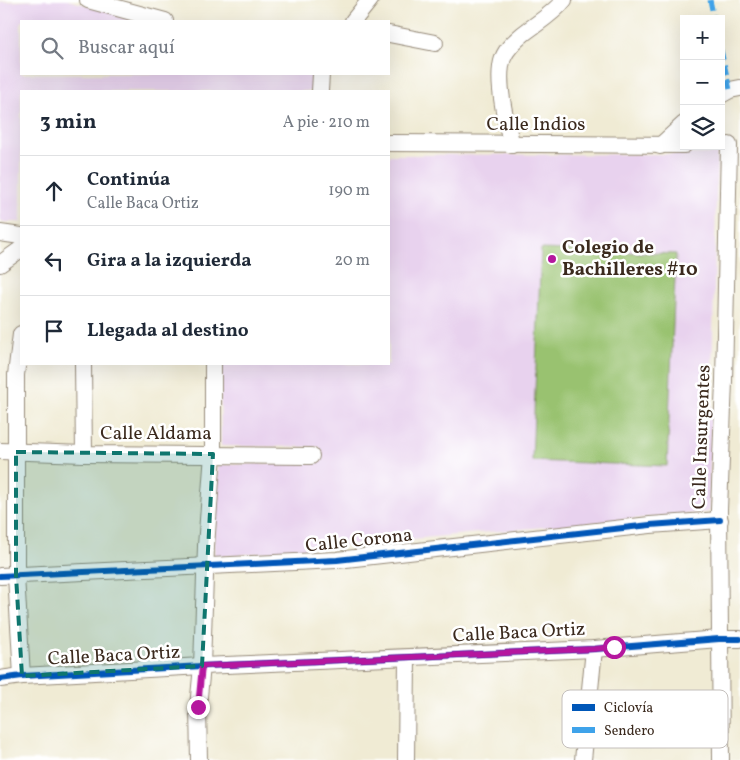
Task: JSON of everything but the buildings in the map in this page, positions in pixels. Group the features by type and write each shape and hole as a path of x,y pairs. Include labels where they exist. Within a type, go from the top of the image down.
{"street":[{"path":"88,0 161,20"},
{"path":"354,20 370,0"},
{"path":"512,145 503,102 500,71 503,58 514,42 553,13 564,0"},
{"path":"390,34 435,44"},
{"path":"320,90 322,75"},
{"path":"725,93 740,88"},
{"path":"660,146 680,128"},
{"name":"Calle Indios","path":"390,143 680,146"},
{"name":"Calle Insurgentes","path":"720,690 719,510 732,381 730,145"},
{"path":"0,233 20,236"},
{"path":"0,264 20,250"},
{"path":"20,342 8,452 8,576 22,676"},
{"path":"83,365 84,454"},
{"path":"199,760 198,707 202,666 207,567 206,546 213,454 213,365"},
{"name":"Calle Aldama","path":"8,452 311,456"},
{"name":"Calle Corona","path":"8,576 337,560 650,525 720,520"},
{"name":"Calle Baca Ortiz","path":"0,679 22,676 202,666 594,649 740,639"},
{"path":"590,690 594,649"},
{"path":"406,760 407,658"}],"highlighted area":[{"path":"16,452 213,454 202,666 22,676 16,576"}],"shaded area":[{"path":"67,0 145,20 20,20 20,75 316,75 315,90 20,90 20,222 0,222 0,2"},
{"name":"Colegio de Bachilleres #10","path":"717,154 709,512 214,557 218,465 321,462 320,447 221,446 220,365 390,365 390,155"}],"green space":[{"path":"541,249 676,254 667,466 532,461"}],"marked path":[{"path":"710,0 713,15"},
{"path":"723,60 730,90"}],"cycle path":[{"path":"0,576 337,560 650,525 720,520"},
{"path":"0,679 22,676 202,666 594,649 740,639"}],"place":[{"name":"Colegio de Bachilleres #10","path":"552,259"}],"route":[{"path":"198,707 202,666 614,647"}]}
